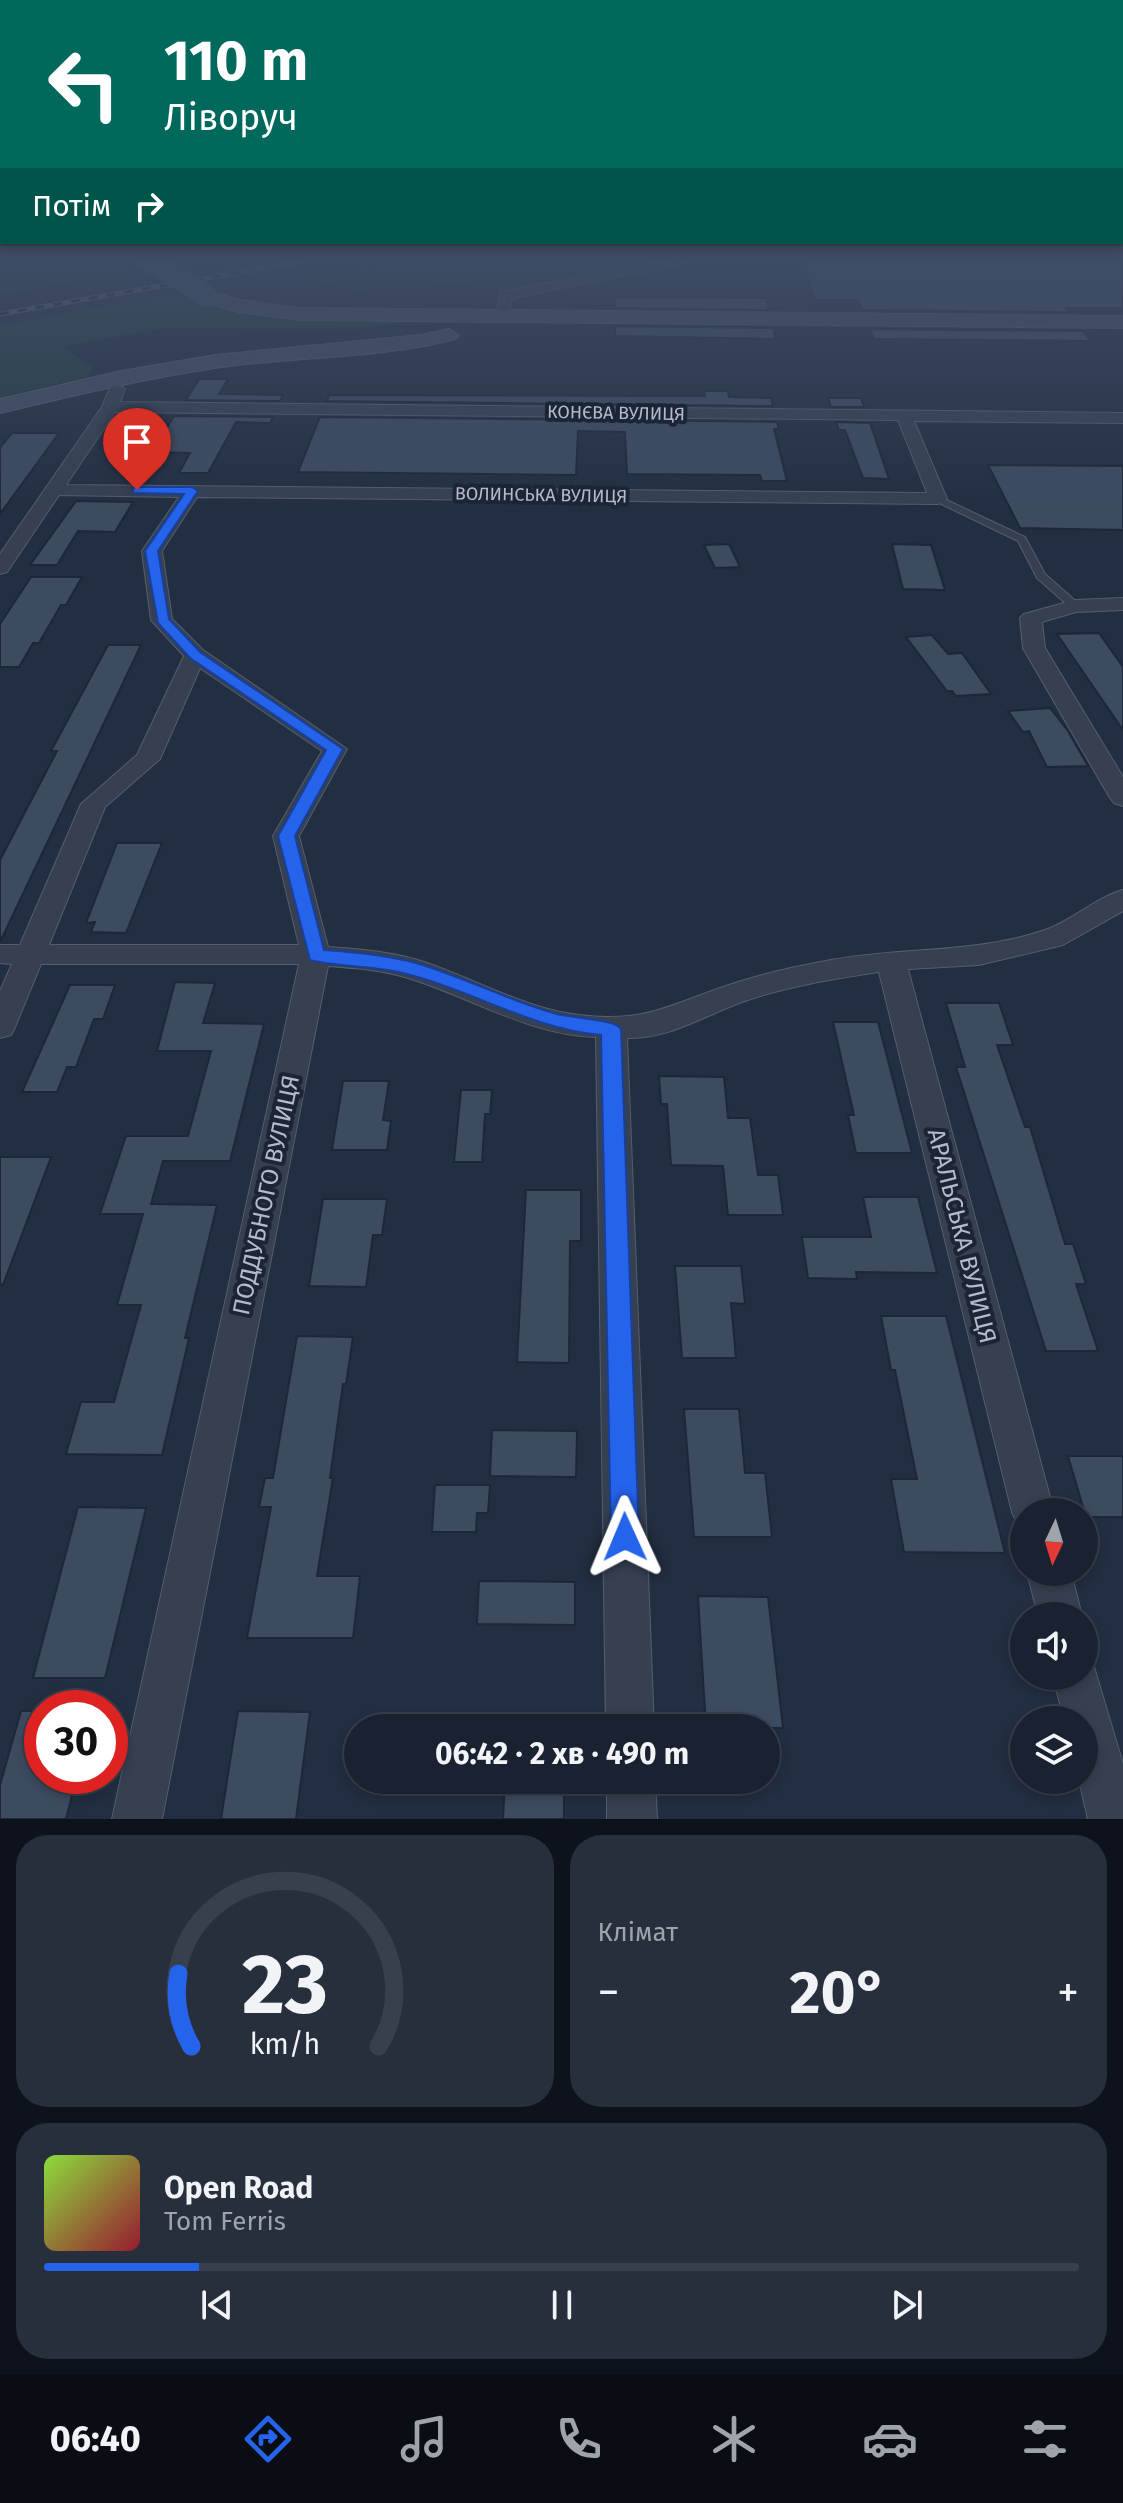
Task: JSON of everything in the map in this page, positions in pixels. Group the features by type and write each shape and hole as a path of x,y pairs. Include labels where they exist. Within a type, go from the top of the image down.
{"main road":[{"path":"0,406 121,378 216,361 421,341"}],"street":[{"path":"0,568 110,407 121,378"},
{"name":"КОНЄВА ВУЛИЦЯ","path":"110,407 1123,418"},
{"path":"904,416 938,499"},
{"name":"ВОЛИНСЬКА ВУЛИЦЯ","path":"54,490 938,499"},
{"path":"0,1027 94,804 148,759 195,655 162,620 152,551 192,491"},
{"path":"1123,604 1075,606 1031,618 1034,648 1123,798"},
{"name":"ПОДДУБНОГО ВУЛИЦЯ","path":"137,1819 316,955 286,836 335,749 195,655"},
{"path":"0,954 316,955 362,959 413,969 538,1016 578,1026 637,1028 664,1022 737,993 824,971 891,960 979,955 1053,938 1123,899"},
{"name":"АРАЛЬСЬКА ВУЛИЦЯ","path":"891,960 1029,1498"},
{"path":"611,1029 630,1714"},
{"path":"1080,1690 1113,1819"},
{"path":"631,1794 632,1819"}],"lane":[{"path":"938,499 1022,539 1041,576 1075,606"}],"green space":[{"path":"0,341 93,341 64,346 83,362 94,366 88,377 0,397"}],"building":[{"path":"199,379 228,379 219,394 283,395 280,401 186,400"},
{"path":"704,391 728,391 729,397 771,398 773,406 327,401 329,395 705,396"},
{"path":"828,398 861,398 864,407 831,407"},
{"path":"174,416 273,417 270,423 236,422 208,473 179,473 190,453 151,452"},
{"path":"320,417 777,422 779,429 774,429 787,481 762,481 760,475 627,474 625,432 578,431 576,475 298,472"},
{"path":"836,422 870,423 889,479 863,478 845,430 839,430"},
{"path":"12,433 59,433 0,514 0,448"},
{"path":"988,465 1123,466 1123,530 1020,528"},
{"path":"76,501 133,502 115,532 78,531 57,565 30,565"},
{"path":"729,544 740,567 715,568 704,545"},
{"path":"892,544 931,545 945,590 903,589"},
{"path":"31,577 82,577 66,605 61,605 39,643 33,643 19,667 0,667 0,624"},
{"path":"1099,633 1123,667 1123,730 1057,634"},
{"path":"932,635 948,654 962,653 991,694 956,696 952,691 947,691 906,637"},
{"path":"108,645 141,645 0,942 0,860 57,751 51,751"},
{"path":"1050,708 1068,731 1088,766 1047,767 1029,731 1023,732 1008,711"},
{"path":"117,843 162,843 126,933 91,932 95,922 86,923"},
{"path":"175,982 215,983 203,1023 264,1024 230,1161 163,1161 151,1204 217,1205 185,1338 189,1338 162,1455 66,1454 81,1402 114,1402 141,1305 117,1305 143,1214 100,1214 126,1136 188,1136 211,1051 157,1051"},
{"path":"70,985 115,985 103,1019 94,1019 76,1067 67,1067 57,1092 22,1092"},
{"path":"946,1003 999,1003 1013,1045 997,1045 1025,1127 1030,1127 1065,1244 1073,1244 1086,1284 1076,1284 1098,1351 1046,1351 956,1067 965,1067"},
{"path":"833,1022 878,1022 912,1153 856,1153 848,1115 854,1115"},
{"path":"659,1076 724,1077 728,1118 750,1118 758,1175 778,1175 783,1215 728,1215 723,1166 671,1165 667,1104 661,1104"},
{"path":"343,1081 389,1081 383,1120 391,1121 387,1150 332,1150"},
{"path":"461,1090 492,1090 490,1114 485,1114 482,1162 454,1162"},
{"path":"0,1157 51,1157 3,1285 0,1284"},
{"path":"526,1190 581,1190 581,1241 570,1241 569,1363 517,1362"},
{"path":"863,1197 918,1197 937,1273 856,1272 857,1279 808,1278 802,1237 871,1237"},
{"path":"323,1199 387,1199 382,1235 373,1235 366,1287 309,1286"},
{"path":"675,1266 741,1266 745,1304 731,1303 736,1358 682,1358"},
{"path":"881,1316 946,1316 1005,1553 904,1552 891,1479 917,1479"},
{"path":"297,1336 353,1337 346,1384 343,1384 330,1478 333,1478 317,1576 360,1576 353,1638 247,1638 271,1507 259,1507 265,1478 273,1478"},
{"path":"684,1409 739,1409 745,1473 765,1473 772,1537 694,1537"},
{"path":"492,1430 577,1431 576,1477 490,1476"},
{"path":"1068,1456 1123,1456 1123,1517 1098,1517 1098,1498 1080,1498"},
{"path":"435,1485 490,1485 488,1513 477,1513 476,1532 432,1532"},
{"path":"78,1507 146,1508 105,1678 33,1678"},
{"path":"479,1581 575,1582 575,1625 477,1624"},
{"path":"698,1596 768,1597 783,1728 780,1728 780,1714 705,1714"},
{"path":"21,1711 24,1711 24,1794 72,1794 66,1819 0,1819 0,1785"},
{"path":"238,1711 310,1712 296,1819 221,1819"},
{"path":"504,1794 564,1794 564,1819 503,1819"}],"route":[{"path":"137,490 192,491 152,551 162,620 195,655 335,749 286,836 316,955 362,959 413,969 538,1016 578,1026 611,1029 625,1537"}]}
